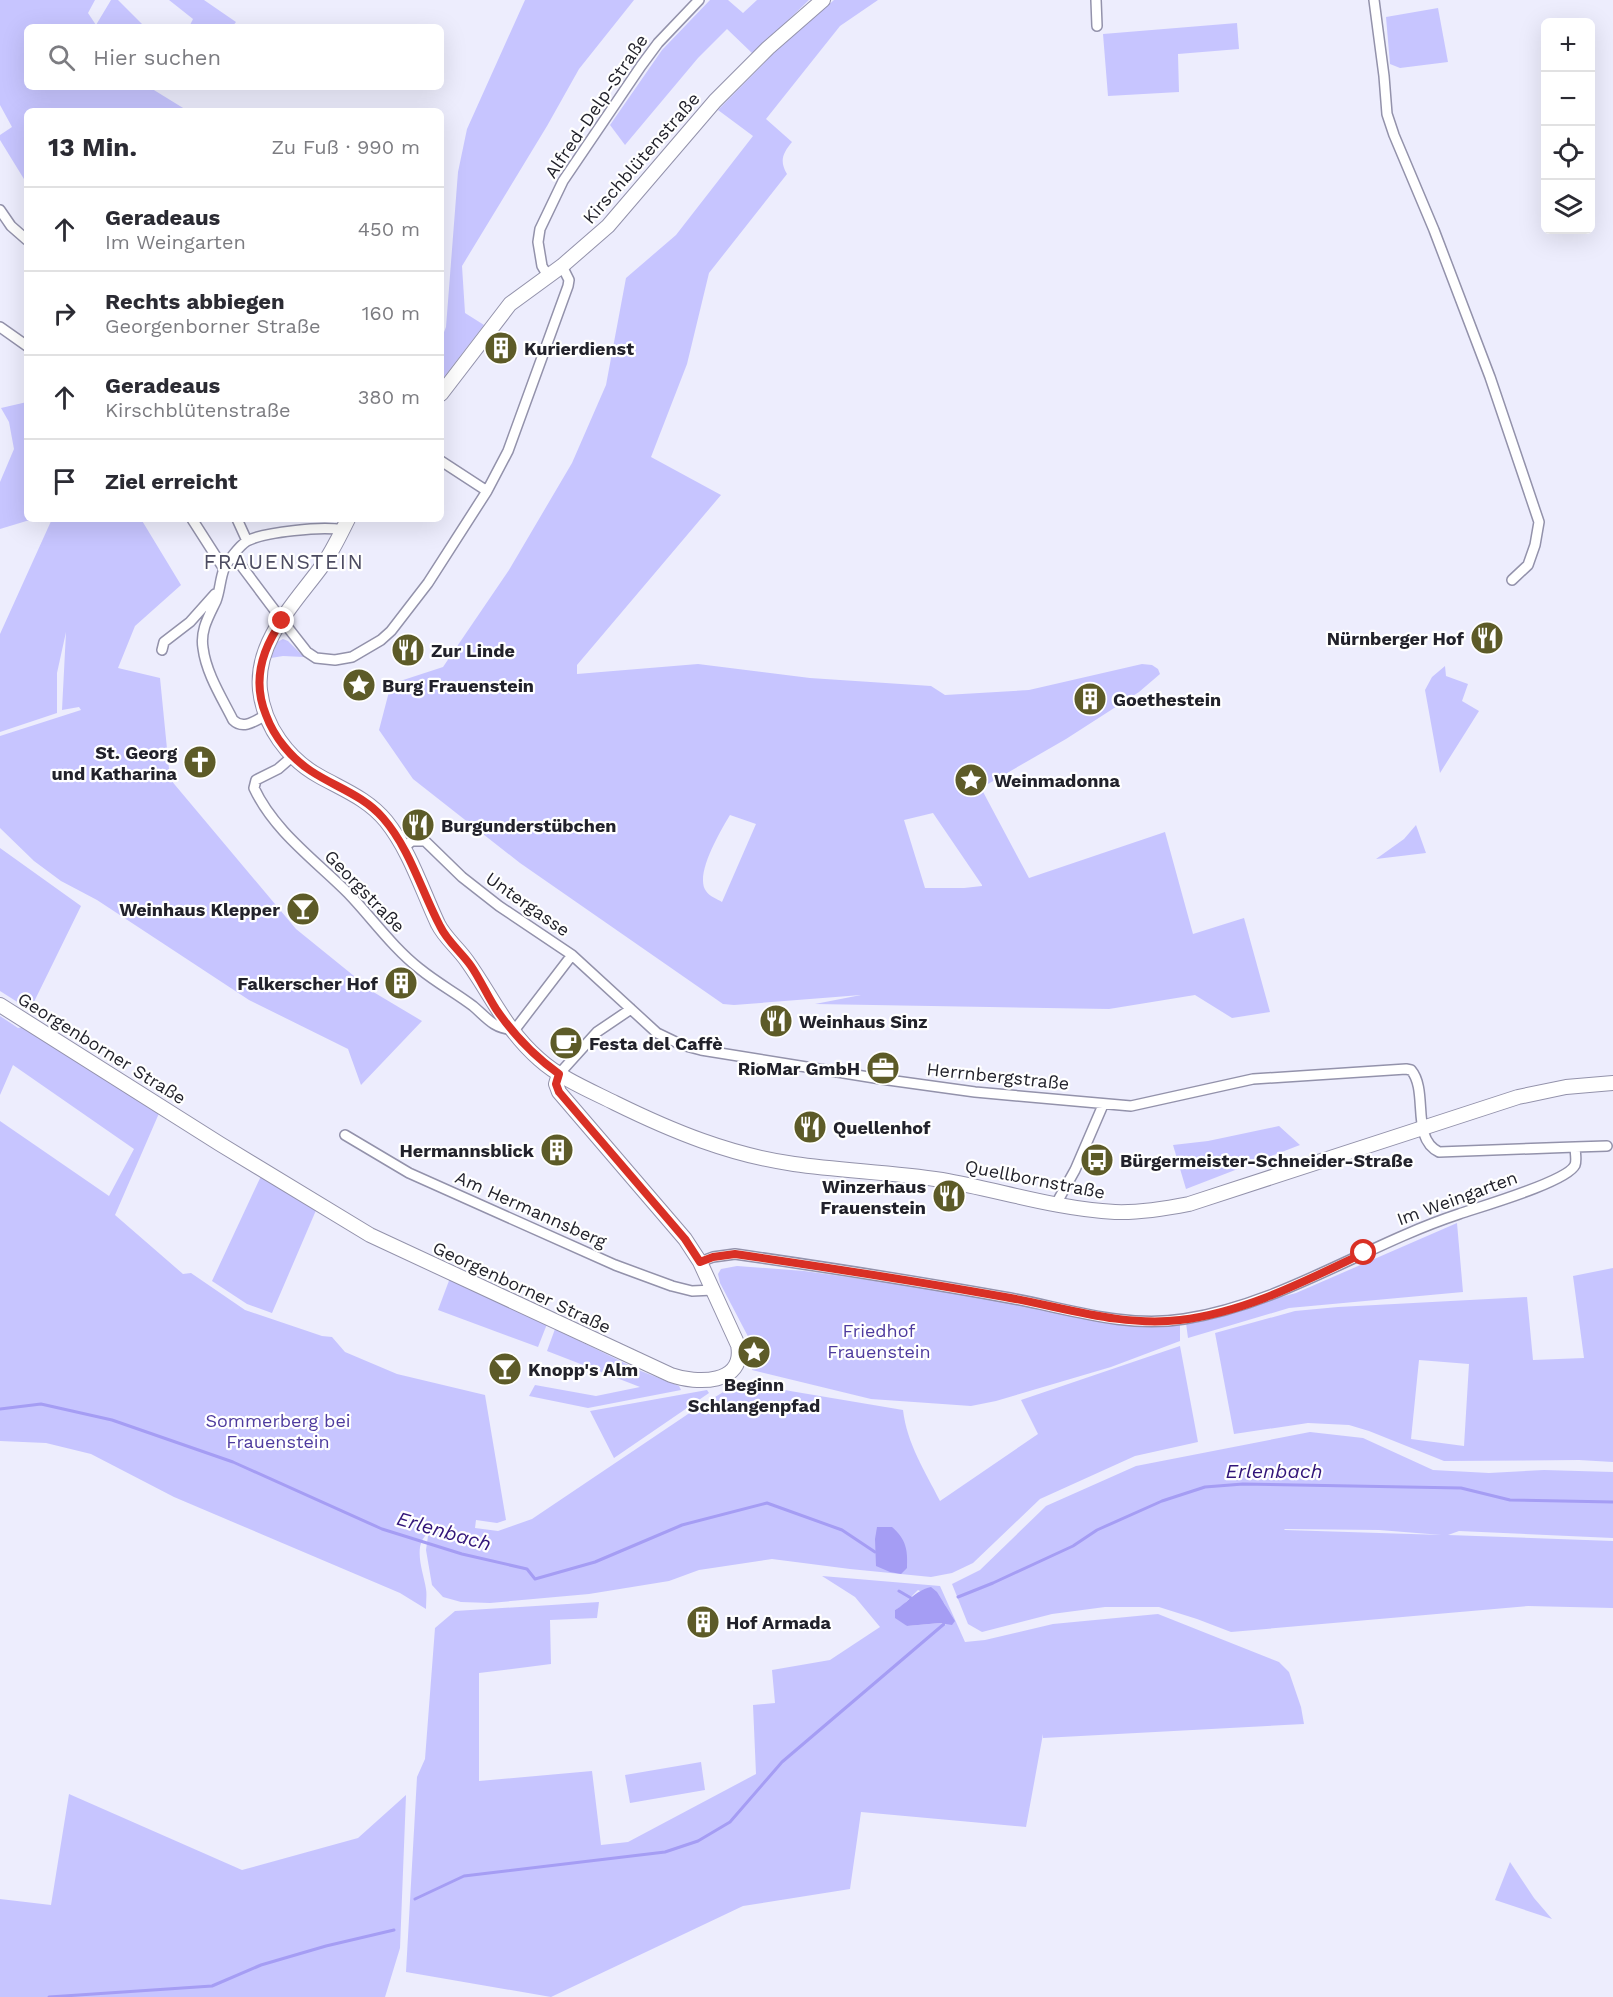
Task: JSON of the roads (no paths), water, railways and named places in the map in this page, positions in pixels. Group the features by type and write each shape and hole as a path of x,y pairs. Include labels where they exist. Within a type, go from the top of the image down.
{"main road":[{"name":"Kirschblütenstraße","path":"444,390 510,304 562,266 609,226 715,100 768,48 823,0"},
{"path":"345,524 330,554 271,636 261,662 260,691 266,715 275,734 293,756 312,771 368,803 384,819 403,848 443,933 471,966 495,1008 512,1030 539,1059 559,1074"},
{"name":"Georgenborner Straße","path":"0,1005 220,1144 370,1235 671,1376 696,1382 711,1380 729,1372 736,1364 739,1355 738,1345 700,1262 685,1239 559,1092 556,1084 559,1074"},
{"name":"Quellbornstraße","path":"559,1074 679,1133 766,1159 802,1165 920,1176 1056,1204 1115,1212 1164,1209 1189,1204 1423,1127 1534,1094 1566,1087 1613,1083"}],"street":[{"name":"Alfred-Delp-Straße","path":"548,276 542,266 538,242 540,229 563,181 658,43 699,0"},
{"path":"1096,0 1097,26"},
{"path":"1374,0 1387,114 1486,367 1539,522 1535,545 1528,565 1512,580"},
{"path":"0,210 11,226 24,237"},
{"path":"234,556 282,621 307,652 316,658 335,660 352,657 373,646 391,632 428,583 487,491 508,451 568,286 569,280 562,266"},
{"path":"0,327 24,344"},
{"path":"444,463 487,491"},
{"path":"194,522 224,569"},
{"path":"238,522 247,541"},
{"path":"266,715 243,726 237,725 232,720 205,659 202,646 204,624 219,590 224,569 247,541 288,532 345,524"},
{"path":"162,650 164,642 190,622 219,590"},
{"name":"Georgstraße","path":"293,756 278,769 256,780 254,788 263,805 300,849 349,894 392,944 420,970 474,1007 495,1025 502,1029 512,1030"},
{"name":"Untergasse","path":"403,848 412,842 425,842 471,885 572,955 631,1009"},
{"path":"512,1030 572,955"},
{"path":"559,1074 597,1032 631,1009"},
{"name":"Herrnbergstraße","path":"631,1009 657,1033 682,1045 731,1056 963,1090 1103,1105 1131,1106 1253,1079 1406,1069 1411,1070 1416,1077 1423,1127"},
{"path":"1056,1204 1075,1170 1103,1105"},
{"name":"Im Weingarten","path":"1423,1127 1432,1149 1439,1152 1607,1146"},
{"name":"Am Hermannsberg","path":"345,1135 410,1173 615,1265 672,1286 692,1291 713,1290"},
{"name":"Im Weingarten","path":"700,1262 713,1257 735,1254 1006,1297 1122,1320 1148,1322 1183,1319 1270,1296 1393,1239 1540,1186 1568,1172 1576,1163 1575,1147"}],"waterway":[{"name":"Erlenbach","path":"0,1409 41,1404 112,1420 233,1462 382,1529 462,1554 527,1569 535,1579 595,1562 682,1525 767,1503 842,1530 875,1552"},
{"name":"Erlenbach","path":"958,1597 1073,1546 1097,1530 1162,1501 1205,1487 1243,1484 1461,1488 1510,1500 1613,1502"},
{"name":"Erlenbach","path":"899,1591 911,1598"},
{"name":"Erlenbach","path":"415,1899 464,1876 665,1852 698,1841 730,1822 782,1762 944,1624 945,1620"},
{"path":"49,1997 212,1986 261,1965 326,1946 394,1930"}],"place":[{"name":"Kurierdienst","path":"501,348"},
{"name":"Nürnberger Hof","path":"1487,638"},
{"name":"Zur Linde","path":"408,650"},
{"name":"Burg Frauenstein","path":"359,685"},
{"name":"Goethestein","path":"1090,699"},
{"name":"St. Georg und Katharina","path":"200,762"},
{"name":"Weinmadonna","path":"971,780"},
{"name":"Burgunderstübchen","path":"418,825"},
{"name":"Weinhaus Klepper","path":"303,909"},
{"name":"Falkerscher Hof","path":"401,983"},
{"name":"Weinhaus Sinz","path":"776,1021"},
{"name":"Festa del Caffè","path":"566,1043"},
{"name":"RioMar GmbH","path":"883,1068"},
{"name":"Quellenhof","path":"810,1127"},
{"name":"Hermannsblick","path":"557,1150"},
{"name":"Bürgermeister-Schneider-Straße","path":"1097,1160"},
{"name":"Winzerhaus Frauenstein","path":"949,1196"},
{"name":"Beginn Schlangenpfad","path":"754,1352"},
{"name":"Knopp's Alm","path":"505,1369"},
{"name":"Hof Armada","path":"703,1622"}],"district":[{"name":"FRAUENSTEIN","path":"284,561"}],"park label":[{"name":"Friedhof Frauenstein","path":"879,1340"},
{"name":"Sommerberg bei Frauenstein","path":"278,1430"}]}
